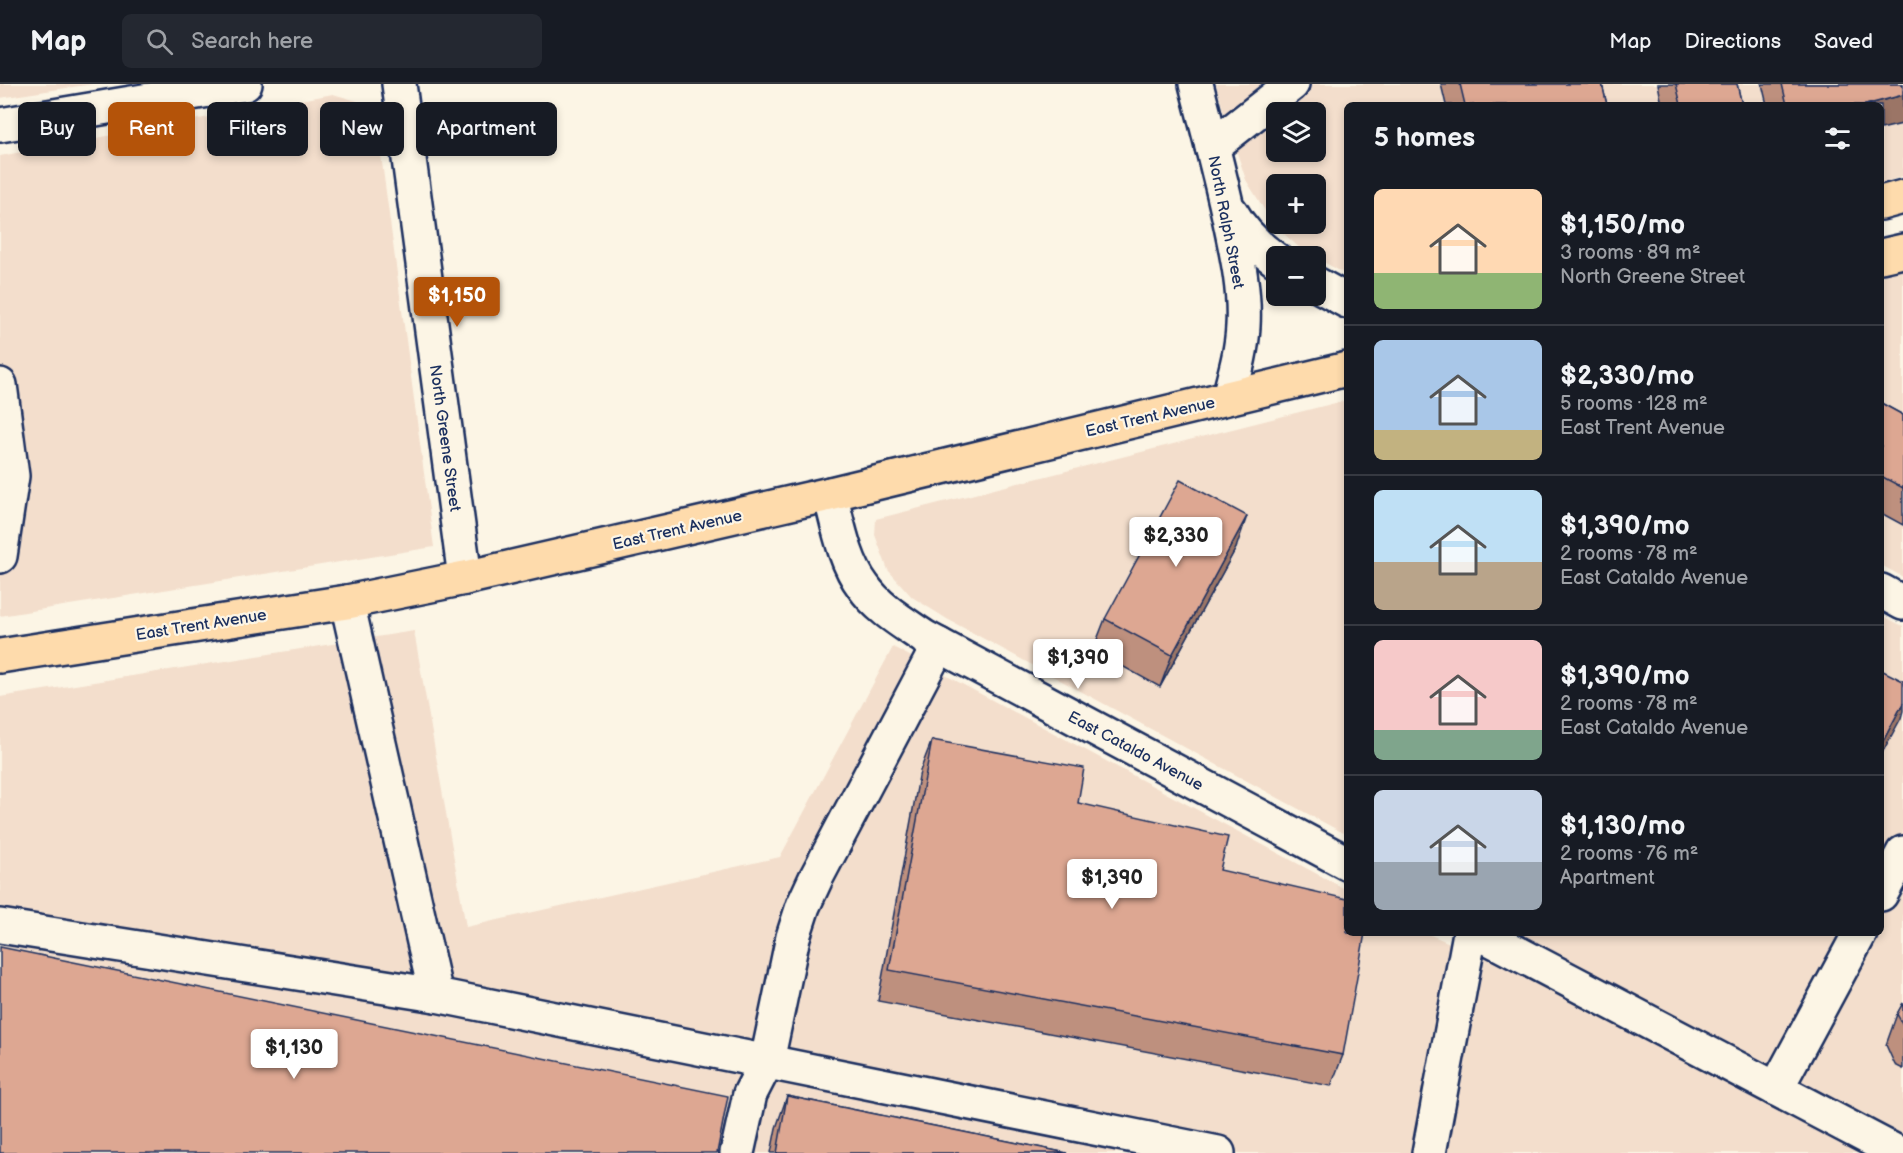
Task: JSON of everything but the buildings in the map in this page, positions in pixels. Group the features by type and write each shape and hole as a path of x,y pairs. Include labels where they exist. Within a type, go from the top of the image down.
{"main road":[{"path":"1884,202 1903,197"},
{"path":"1884,255 1903,251"},
{"name":"East Trent Avenue","path":"0,656 347,602 465,578 830,494 1344,370"}],"street":[{"path":"0,125 245,84"},
{"name":"North Greene Street","path":"399,84 465,578"},
{"name":"North Ralph Street","path":"1196,84 1224,193 1238,262 1243,324 1238,362 1229,397"},
{"path":"1212,147 1292,84"},
{"path":"1224,193 1238,224 1266,252"},
{"path":"1326,289 1344,299"},
{"path":"0,385 12,476 0,556"},
{"name":"East Cataldo Avenue","path":"830,494 847,552 862,586 896,619 939,645 1344,861"},
{"path":"1884,593 1903,603"},
{"path":"347,602 436,995"},
{"path":"737,1153 750,1094 767,1061 793,937 803,906 939,645"},
{"path":"1884,889 1903,854"},
{"path":"0,926 436,995 767,1061 1151,1146 1218,1153"},
{"path":"1429,1153 1469,936"},
{"path":"1485,936 1898,1153"},
{"path":"1776,1089 1858,936"}],"shaded area":[{"path":"0,84 93,84 0,98"},
{"path":"1216,84 1903,84 1903,176 1884,183 1884,102 1344,102 1344,273 1326,263 1326,246 1298,246 1284,234 1326,234 1326,174 1266,174 1266,212 1246,180"},
{"path":"333,94 357,101 320,102 320,156 381,156 434,547 0,616 0,156 18,153 18,156 96,156 96,138 108,136 108,156 195,156 195,120 207,117 207,156 308,156 308,102 290,102"},
{"path":"1903,266 1903,577 1884,567 1884,271"},
{"path":"1344,401 1344,833 947,619 912,597 888,570 875,535 876,519"},
{"path":"1884,616 1903,626 1903,1153 0,1153 0,697 414,631 466,927 780,857 893,647 1344,888 1344,936 1433,936 1452,944 1471,936 1884,936"}]}
